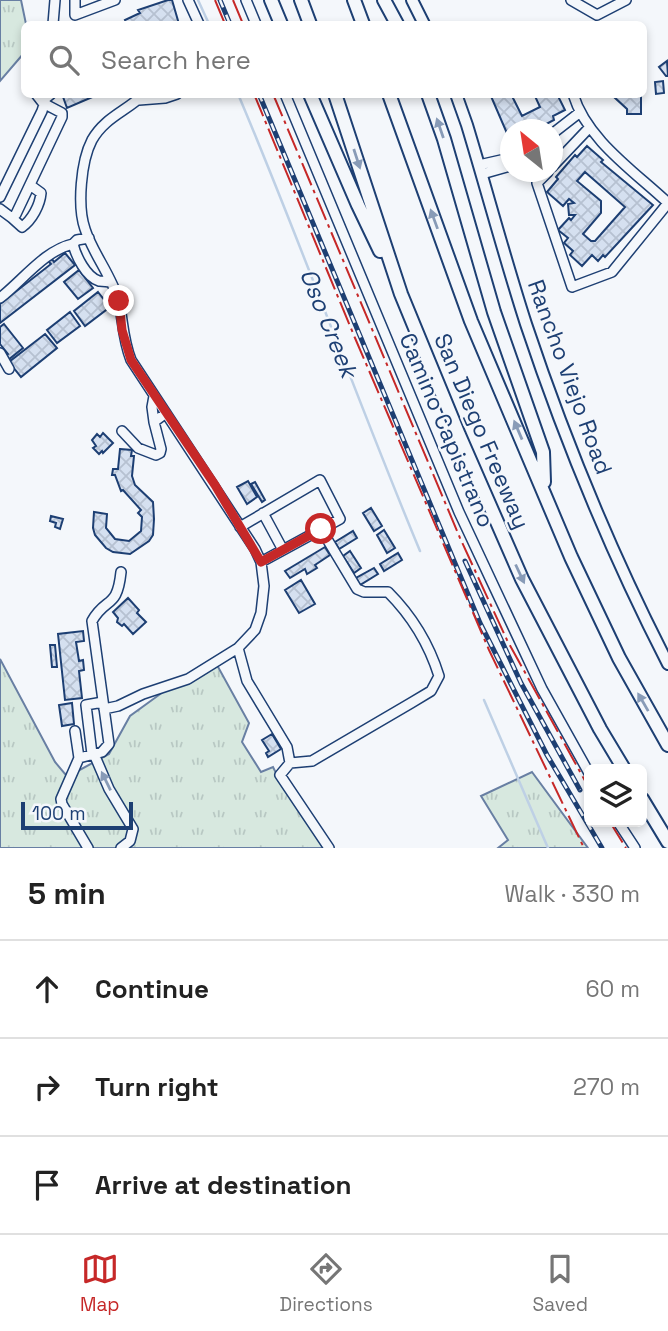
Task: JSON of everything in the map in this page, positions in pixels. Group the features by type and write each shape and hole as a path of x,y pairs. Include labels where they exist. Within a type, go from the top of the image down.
{"highway":[{"path":"271,0 280,21"},
{"path":"301,0 309,21"},
{"path":"354,0 362,21"},
{"path":"384,0 395,21"},
{"path":"312,98 358,205 401,294"},
{"name":"San Diego Freeway","path":"336,98 401,294 459,435 522,579 621,764"},
{"name":"San Diego Freeway","path":"390,98 471,321 544,493 608,635 642,702 668,744"},
{"path":"429,98 498,323 542,452 544,493"},
{"path":"647,807 668,842"}],"main road":[{"path":"412,0 422,21"},
{"name":"Rancho Viejo Road","path":"457,98 526,322 555,404 606,534 668,664"}],"street":[{"path":"53,21 55,0"},
{"path":"75,0 75,15 115,0"},
{"path":"188,0 198,21"},
{"path":"246,0 255,21"},
{"path":"571,0 597,15 626,0"},
{"path":"12,218 62,117 56,108 43,103 40,98"},
{"path":"0,197 47,98"},
{"path":"121,848 130,841 134,829 102,775 93,754 86,705 118,706 143,694 188,679 239,648 255,630 261,612 264,586 261,562 131,360 124,338 119,301 85,228 82,209 84,160 92,140 115,114 139,98"},
{"name":"Camino Capistrano","path":"287,98 459,512 542,689 584,764"},
{"path":"538,182 572,287 612,272 668,202 589,128 579,113 574,98"},
{"path":"563,125 579,113"},
{"path":"563,155 589,128"},
{"path":"481,169 500,162"},
{"path":"481,169 500,167"},
{"path":"0,209 22,227 27,224 40,202 41,193 30,185"},
{"path":"0,298 47,258 78,240 89,238"},
{"path":"73,244 80,262 93,277 99,281 110,282"},
{"path":"0,353 9,369"},
{"path":"122,431 138,448 156,455 160,453 152,407 154,396"},
{"path":"154,422 166,414"},
{"path":"240,527 320,480 340,519 261,562"},
{"path":"263,513 283,550"},
{"path":"321,529 357,589 364,592 388,592 406,609 432,653 439,676 431,691 312,761 290,763 280,775 329,848"},
{"path":"79,758 102,752 108,744 92,621 97,611 111,603 119,591 121,572"},
{"path":"239,648 247,681 287,747 290,763"},
{"path":"75,731 79,758 61,799 89,848"},
{"path":"621,827 635,848"}],"green space":[{"path":"0,0 21,0 25,21 21,21 21,56 0,81"},
{"path":"0,659 55,762 65,774 76,772 109,754 130,716 163,692 217,665 249,723 242,742 261,772 273,767 281,783 331,848 0,848"},
{"path":"532,772 588,848 498,848 508,840 481,796"}],"building":[{"path":"172,0 178,21 126,21 140,13 138,10"},
{"path":"667,61 668,76 666,76 659,67"},
{"path":"663,81 664,93 656,94 655,82"},
{"path":"63,98 90,98 67,108"},
{"path":"492,98 513,98 522,116 540,107 536,98 559,98 565,110 553,116 554,119 501,119"},
{"path":"615,98 641,98 641,114 627,114 627,109"},
{"path":"587,146 603,160 601,162 653,205 605,257 603,255 598,261 592,255 582,266 570,255 573,251 564,243 568,238 558,230 575,215 569,215 568,204 574,203 569,199 563,206 547,192 555,182 563,182 563,169 575,155 577,157","holes":["585,172 625,207 595,241 583,234 601,213 601,201 577,181"]},
{"path":"65,253 75,265 0,323 0,304 51,264 48,261 52,259 54,262"},
{"path":"79,270 93,288 78,299 64,282"},
{"path":"98,292 110,307 85,326 74,311"},
{"path":"70,312 80,326 57,343 47,330"},
{"path":"4,324 23,348 8,360 5,356 8,354 0,344 0,327"},
{"path":"45,334 57,348 21,377 9,362"},
{"path":"103,433 113,443 99,454 93,448 96,446 92,440 97,434 100,437"},
{"path":"120,449 132,450 132,476 135,485 153,502 153,535 130,554 113,552 106,548 95,535 93,528 94,512 107,514 106,528 115,539 129,541 141,531 142,517 138,513 141,510 123,490 121,491 115,475 112,475 113,469 118,469"},
{"path":"248,481 257,497 247,504 237,487"},
{"path":"255,482 265,500 262,502 251,484"},
{"path":"371,508 382,526 374,531 363,513"},
{"path":"51,516 63,519 60,529 55,527 56,523 50,521"},
{"path":"384,530 395,548 387,553 377,535"},
{"path":"353,531 357,538 339,549 335,542"},
{"path":"325,547 330,555 315,565 317,568 307,574 305,569 290,578 285,571"},
{"path":"350,551 361,568 354,573 343,556"},
{"path":"398,553 402,560 384,571 380,564"},
{"path":"374,568 378,574 360,585 356,578"},
{"path":"301,580 315,604 299,613 285,590"},
{"path":"128,598 146,622 133,634 124,624 122,626 117,622 118,618 113,612"},
{"path":"83,631 84,641 76,642 79,661 83,660 84,670 79,671 82,698 65,700 58,634"},
{"path":"50,645 55,645 57,667 52,667"},
{"path":"72,703 74,724 62,726 59,705"},
{"path":"272,734 281,749 268,757 266,753 269,751 262,740"}],"waterway":[{"name":"Oso Creek","path":"198,0 208,21"},
{"name":"Oso Creek","path":"240,98 420,551"},
{"name":"Oso Creek","path":"484,700 548,848"}],"railway":[{"path":"220,0 229,21"},
{"path":"261,98 480,623 547,755 602,848"},
{"path":"465,561 521,683 580,790"}],"power":[{"path":"215,0 224,21"},
{"path":"233,0 242,21"},
{"path":"256,98 489,650 584,848"},
{"path":"275,98 460,538 507,640 584,779"},
{"path":"613,827 626,848"}],"route":[{"path":"119,301 125,346 131,360 215,485 261,562 321,529"}]}
